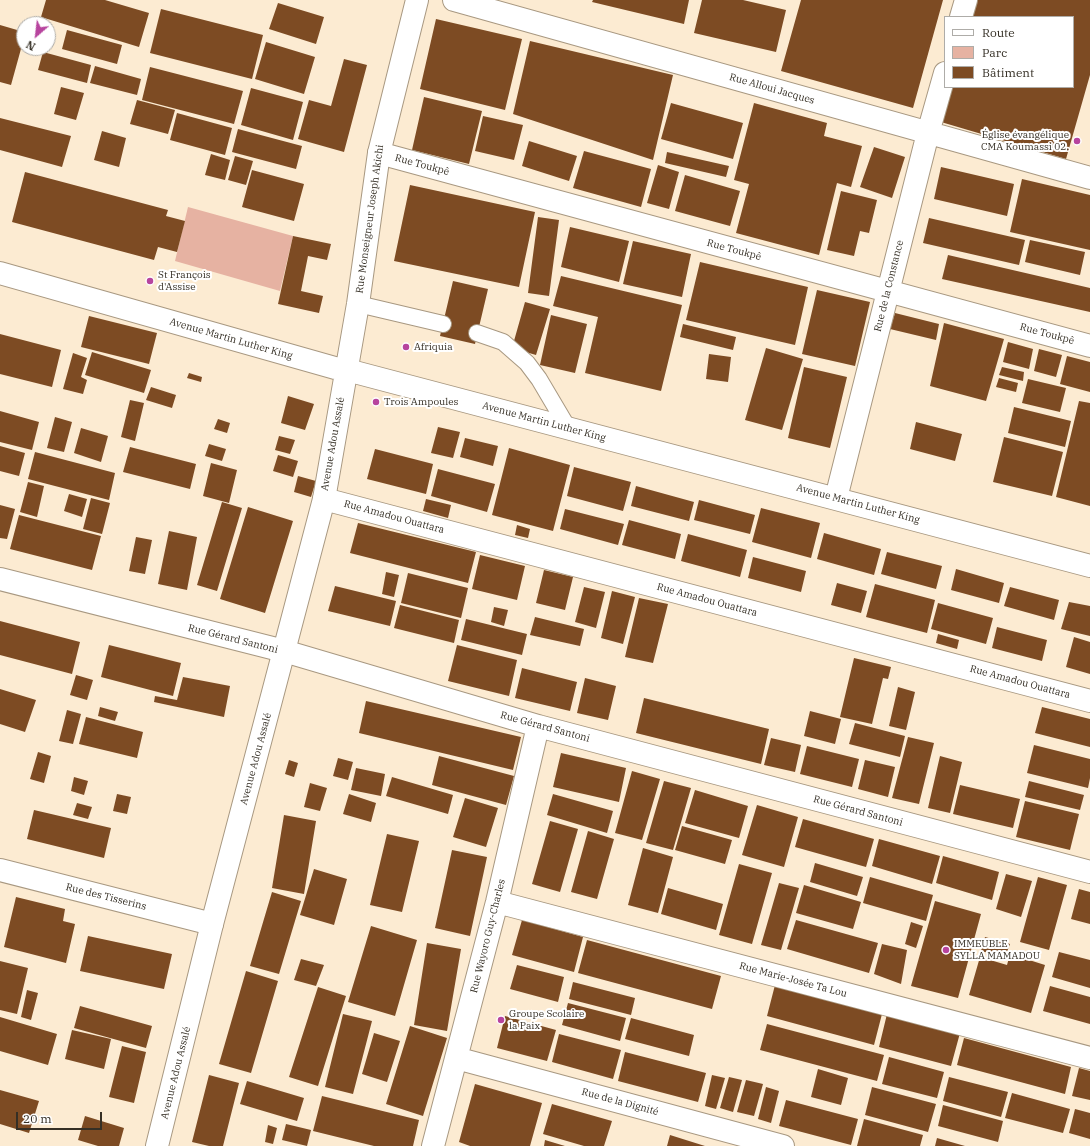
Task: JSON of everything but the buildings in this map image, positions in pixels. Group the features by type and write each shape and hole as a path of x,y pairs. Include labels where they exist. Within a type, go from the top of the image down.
{"street":[{"name":"Rue Monseigneur Joseph Akichi","path":"347,370 358,304 379,153 417,0"},
{"name":"Rue Alloui Jacques","path":"454,0 1090,178"},
{"path":"961,16 966,0"},
{"name":"Rue de la Constance","path":"836,498 887,292 928,133 944,77"},
{"name":"Rue Toukpê","path":"379,153 1090,346"},
{"name":"Avenue Martin Luther King","path":"0,273 327,366 836,498 1090,566"},
{"name":"Avenue Adou Assalé","path":"157,1146 212,924 324,499 347,370"},
{"name":"Rue Amadou Ouattara","path":"324,499 1090,701"},
{"name":"Rue Gérard Santoni","path":"0,579 284,652 538,726 1090,872"},
{"name":"Rue Wayoro Guy-Charles","path":"433,1146 497,902 538,726"},
{"name":"Rue des Tisserins","path":"0,870 212,924"},
{"name":"Rue Marie-Josée Ta Lou","path":"497,902 1090,1058"},
{"name":"Rue de la Dignité","path":"456,1058 782,1146"}],"lane":[{"path":"358,304 443,324"},
{"path":"477,333 503,342 527,363 539,379 568,428"}],"green space":[{"path":"188,207 293,236 280,291 175,261"}],"place":[{"name":"Église évangélique CMA Koumassi 02.","path":"1077,141"},
{"name":"St François d'Assise","path":"150,281"},
{"name":"Afriquia","path":"406,347"},
{"name":"Trois Ampoules","path":"376,402"},
{"name":"IMMEUBLE SYLLA MAMADOU","path":"946,950"},
{"name":"Groupe Scolaire la Paix","path":"501,1020"}]}
